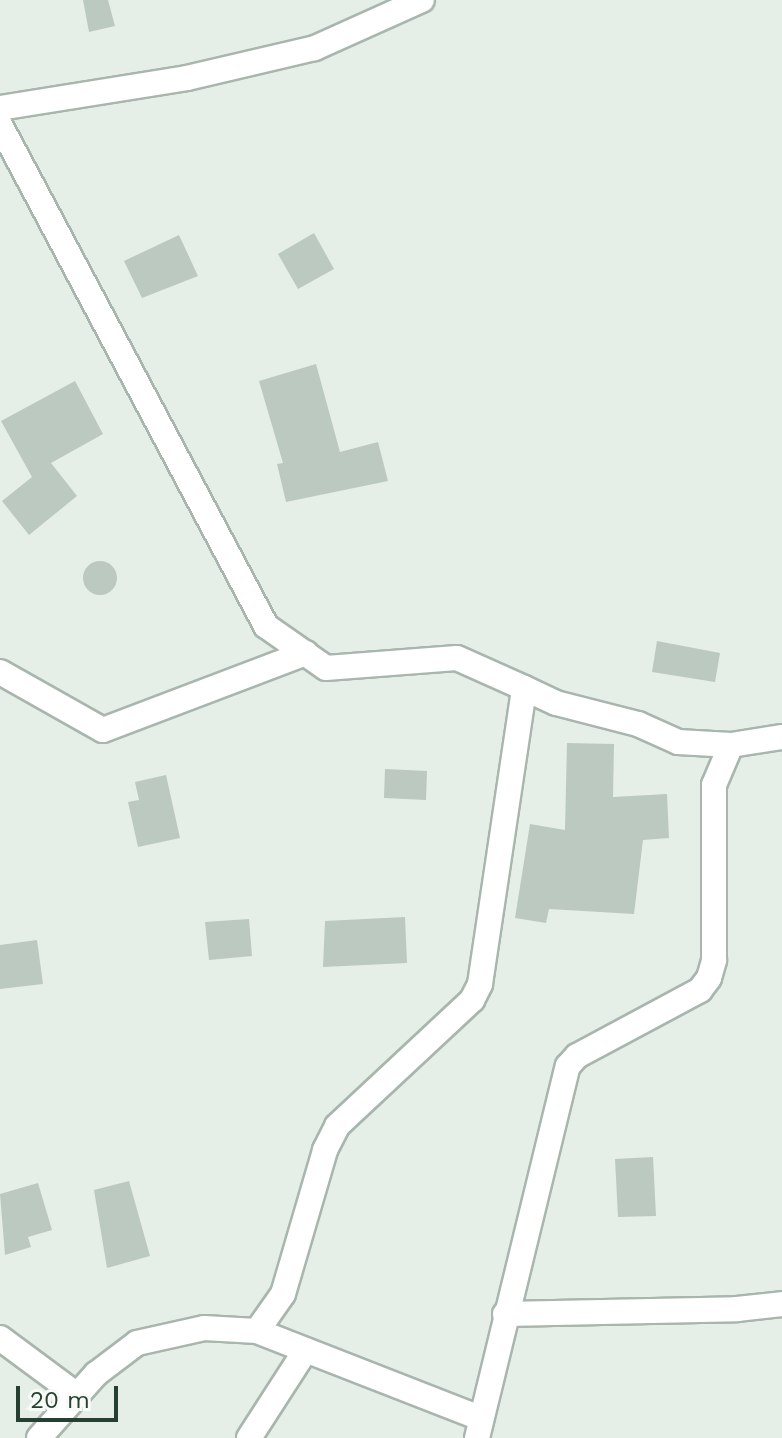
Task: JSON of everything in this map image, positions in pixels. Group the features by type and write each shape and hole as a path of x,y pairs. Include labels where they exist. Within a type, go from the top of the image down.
{"street":[{"path":"0,108 187,78 315,48 422,0"},
{"path":"0,125 266,626 326,668 457,658 556,703 638,724 678,742 731,745 782,737"},
{"path":"0,672 103,730 306,653"},
{"path":"257,1331 283,1294 325,1150 337,1126 472,1000 480,984 524,688"},
{"path":"39,1438 77,1395 137,1343 164,1333 204,1328 257,1331 478,1428 568,1066 577,1056 700,990 709,978 714,960 714,785 731,745"},
{"path":"505,1314 737,1309 782,1304"},
{"path":"0,1338 77,1395"},
{"path":"249,1438 305,1351"}],"building":[{"path":"83,0 108,0 115,26 89,32"},
{"path":"314,233 334,269 298,289 278,254"},
{"path":"179,235 198,276 142,298 124,261"},
{"path":"316,364 340,452 378,442 388,481 286,502 277,464 283,463 259,381"},
{"path":"75,381 103,434 51,463 77,496 29,535 2,501 32,477 1,421"},
{"path":"100,561 112,566 117,578 112,590 100,595 88,590 83,578 88,566"},
{"path":"657,641 720,653 715,682 652,672"},
{"path":"567,743 614,744 613,797 667,794 669,838 643,840 634,914 549,909 546,923 515,918 530,824 565,830"},
{"path":"385,769 427,771 426,800 384,798"},
{"path":"166,775 180,838 138,847 128,802 139,800 135,782"},
{"path":"405,917 407,963 323,967 325,921"},
{"path":"249,919 252,956 209,960 205,922"},
{"path":"37,940 43,984 0,989 0,945"},
{"path":"653,1157 656,1216 618,1217 615,1159"},
{"path":"129,1181 150,1256 107,1268 94,1190"},
{"path":"38,1183 52,1230 28,1237 31,1247 5,1255 0,1194"}]}
